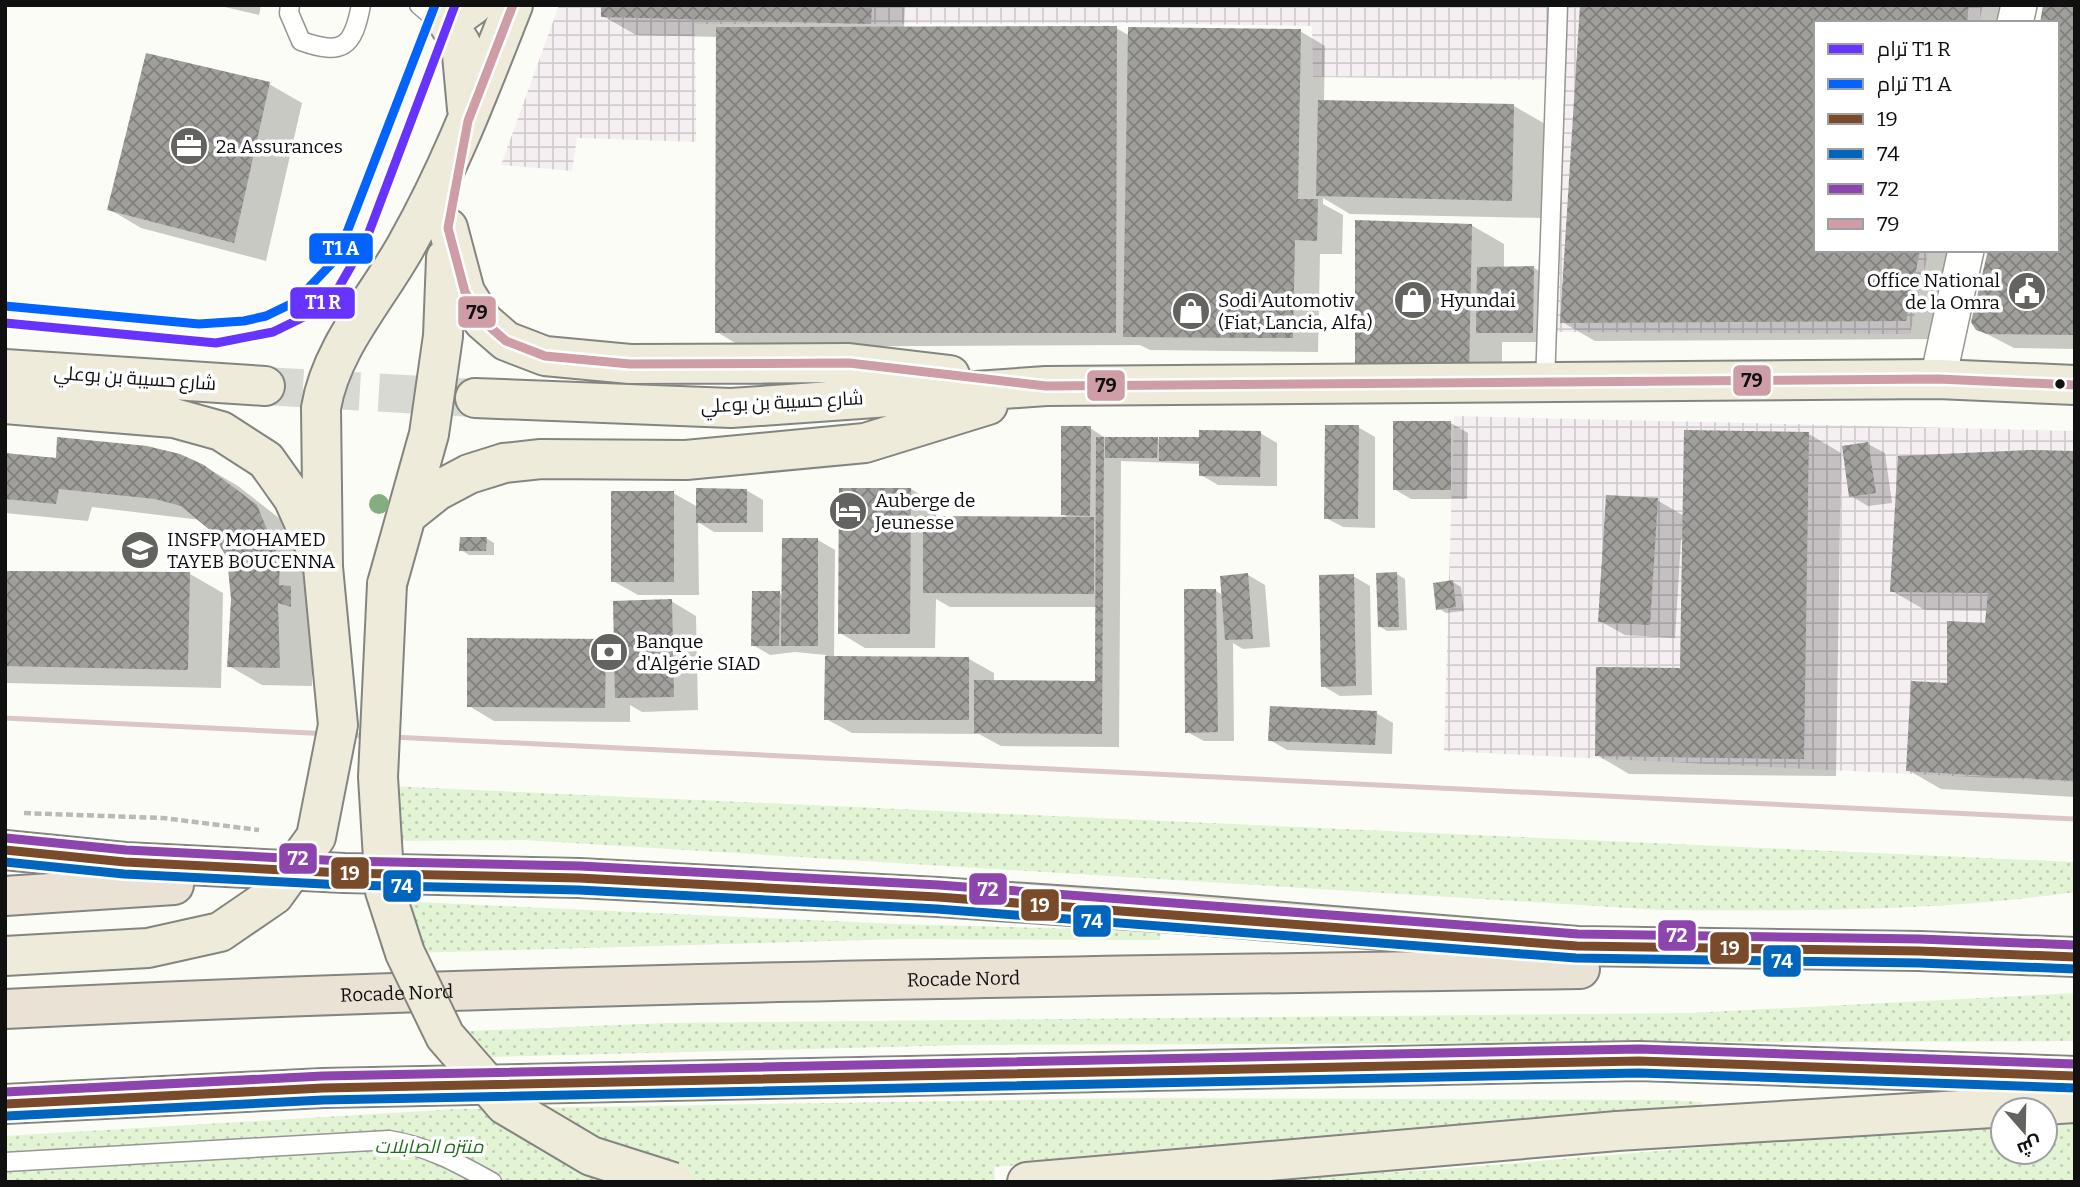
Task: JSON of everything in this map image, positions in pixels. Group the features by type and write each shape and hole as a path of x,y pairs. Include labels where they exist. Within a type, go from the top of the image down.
{"highway":[{"path":"5,850 125,862 344,873 579,878 848,892 1173,913 1577,946 1919,951 2075,957"},
{"path":"5,896 344,873"},
{"name":"Rocade Nord","path":"5,1009 261,996 1084,975 1725,967 1824,972 1919,951"},
{"path":"5,1104 323,1088 1625,1061 2075,1076"}],"main road":[{"path":"5,956 160,946 220,932 274,895 316,837 338,725 323,568 321,408 325,385 345,345 408,244 468,121 513,5"},
{"path":"447,11 461,44 468,121 448,228 438,383 429,434 387,584 378,777 385,891 405,953 445,1036 505,1105 591,1156 673,1182"},
{"path":"448,228 465,292 483,321 506,341 545,356 630,364 849,363 1046,386 1938,379 2075,386"},
{"name":"شارع حسيبة بن بوعلي","path":"5,369 265,386"},
{"path":"408,514 437,491 458,479 505,463 541,459 686,460 865,443 1046,386"},
{"name":"شارع حسيبة بن بوعلي","path":"475,398 731,408 1046,386"},
{"path":"5,404 174,418 221,431 266,460 281,479 293,498 323,568"},
{"path":"1027,1182 1617,1131 2075,1103"}],"street":[{"path":"1938,379 1966,252"}],"lane":[{"path":"290,5 289,13 301,41 325,50 345,45 356,33 361,5"},
{"path":"1545,384 1558,5"},
{"path":"5,1161 389,1140 410,1143 446,1157 492,1182"}],"path":[{"path":"18,813 163,818 260,830"}],"shaded area":[{"path":"559,5 1983,5 1979,21 1814,21 1814,252 1929,252 1910,334 1551,332 1560,80 1313,77 1312,26 1128,23 695,24 696,142 577,138 572,171 501,165"},
{"path":"1454,416 2075,431 2075,782 1444,751"}],"green space":[{"path":"388,786 2075,862 2075,892 1920,907 1661,910 523,840 391,841"},
{"path":"394,901 898,924 1161,931 1160,940 901,939 412,953"},
{"path":"2075,993 2075,1041 965,1045 492,1057 469,1031 665,1023 1690,1013"},
{"name":"منتزه الصابلات","path":"1136,1098 1671,1100 1702,1102 1702,1107 994,1167 995,1182 5,1182 5,1136 457,1109"},
{"path":"2075,1122 2075,1182 1210,1182 1445,1169 1930,1128 1989,1126 1989,1166 2059,1166 2059,1123"}],"building":[{"path":"601,5 872,5 871,24 601,17"},
{"path":"1580,5 1969,5 1966,21 1814,21 1814,252 1920,252 1906,321 1560,323"},
{"name":"Office National de la Omra","path":"2043,5 2075,5 2075,335 1987,334 1976,330 1971,322 1988,252 2059,252 2059,21 2040,21"},
{"path":"1117,26 1116,333 715,333 716,27"},
{"path":"1128,27 1301,29 1298,199 1318,199 1317,241 1295,240 1293,338 1123,337"},
{"name":"2a Assurances","path":"146,53 270,82 234,243 107,210"},
{"path":"1318,100 1514,104 1512,201 1316,196"},
{"name":"Hyundai","path":"1355,220 1472,224 1469,378 1355,377"},
{"path":"1534,266 1533,333 1476,333 1477,267"},
{"path":"1393,421 1451,421 1451,490 1393,490"},
{"path":"1325,425 1359,425 1358,519 1324,519"},
{"path":"1061,426 1091,426 1090,516 1061,515"},
{"path":"1199,430 1261,431 1260,477 1199,476 1199,461 1159,461 1159,437 1199,437"},
{"path":"1684,430 1809,432 1804,759 1595,756 1596,667 1680,668"},
{"path":"57,437 147,446 180,454 204,465 257,505 280,561 279,585 291,586 291,607 278,603 280,668 227,667 231,599 227,558 211,531 181,506 155,499 59,489 56,504 5,499 5,453 56,458"},
{"path":"1096,437 1104,437 1102,734 974,733 974,680 1095,681"},
{"path":"1105,437 1158,437 1157,458 1105,458"},
{"path":"1868,442 1876,493 1849,497 1842,446"},
{"path":"2030,450 2075,451 2075,781 1906,771 1911,681 1947,683 1947,621 1985,623 1988,593 1890,592 1898,456"},
{"path":"696,488 747,489 747,523 696,523"},
{"path":"839,488 911,488 910,634 838,634"},
{"path":"611,491 674,491 674,582 611,582"},
{"path":"1606,495 1658,498 1650,625 1598,622"},
{"path":"923,516 1094,517 1094,594 923,593"},
{"path":"460,537 487,537 486,551 459,551"},
{"path":"782,538 818,538 818,646 781,646"},
{"path":"5,571 190,572 188,670 5,666"},
{"path":"1397,572 1399,627 1378,627 1376,573"},
{"path":"1248,573 1253,639 1225,640 1220,576"},
{"path":"1354,574 1356,686 1321,687 1319,575"},
{"path":"1453,580 1456,607 1436,610 1433,583"},
{"path":"1184,589 1216,589 1218,732 1185,733"},
{"path":"752,591 780,591 779,646 751,646"},
{"path":"672,599 674,697 615,698 613,601"},
{"path":"467,638 606,639 605,708 467,707"},
{"path":"825,656 969,657 969,720 824,720"},
{"path":"1270,706 1377,711 1375,745 1268,741"}],"tunnel":[{"path":"265,386 475,398"}],"railway":[{"path":"5,718 2075,819"}],"transit line":[{"path":"5,306 199,324 244,321 266,316 295,302 337,258 435,5"},
{"path":"5,323 216,343 273,332 312,313 339,287 366,240 455,5"},
{"name":"79","path":"513,5 468,121 448,228 465,292 483,321 506,341 545,356 630,364 849,363 1046,386 1938,379 2075,385"},
{"name":"72","path":"6,838 126,850 344,861 580,866 939,885 1578,934 1919,939 2075,945"},
{"name":"19","path":"5,850 125,862 344,873 579,878 938,897 1577,946 1919,951 2075,957"},
{"name":"74","path":"5,862 124,874 344,885 579,890 937,909 1576,958 1919,963 2075,969"},
{"name":"72","path":"5,1092 323,1076 1639,1049 2075,1064"},
{"name":"19","path":"5,1104 323,1088 1639,1061 2075,1076"},
{"name":"74","path":"6,1116 323,1100 1639,1073 2075,1088"}],"place":[{"name":"2a Assurances","path":"189,146"},
{"name":"Office National de la Omra","path":"2027,291"},
{"name":"Hyundai","path":"1413,300"},
{"name":"Sodi Automotiv (Fiat, Lancia, Alfa)","path":"1191,311"},
{"name":"Auberge de Jeunesse","path":"848,511"},
{"name":"INSFP MOHAMED TAYEB BOUCENNA","path":"140,550"},
{"name":"Banque d'Algérie SIAD","path":"609,652"}]}
